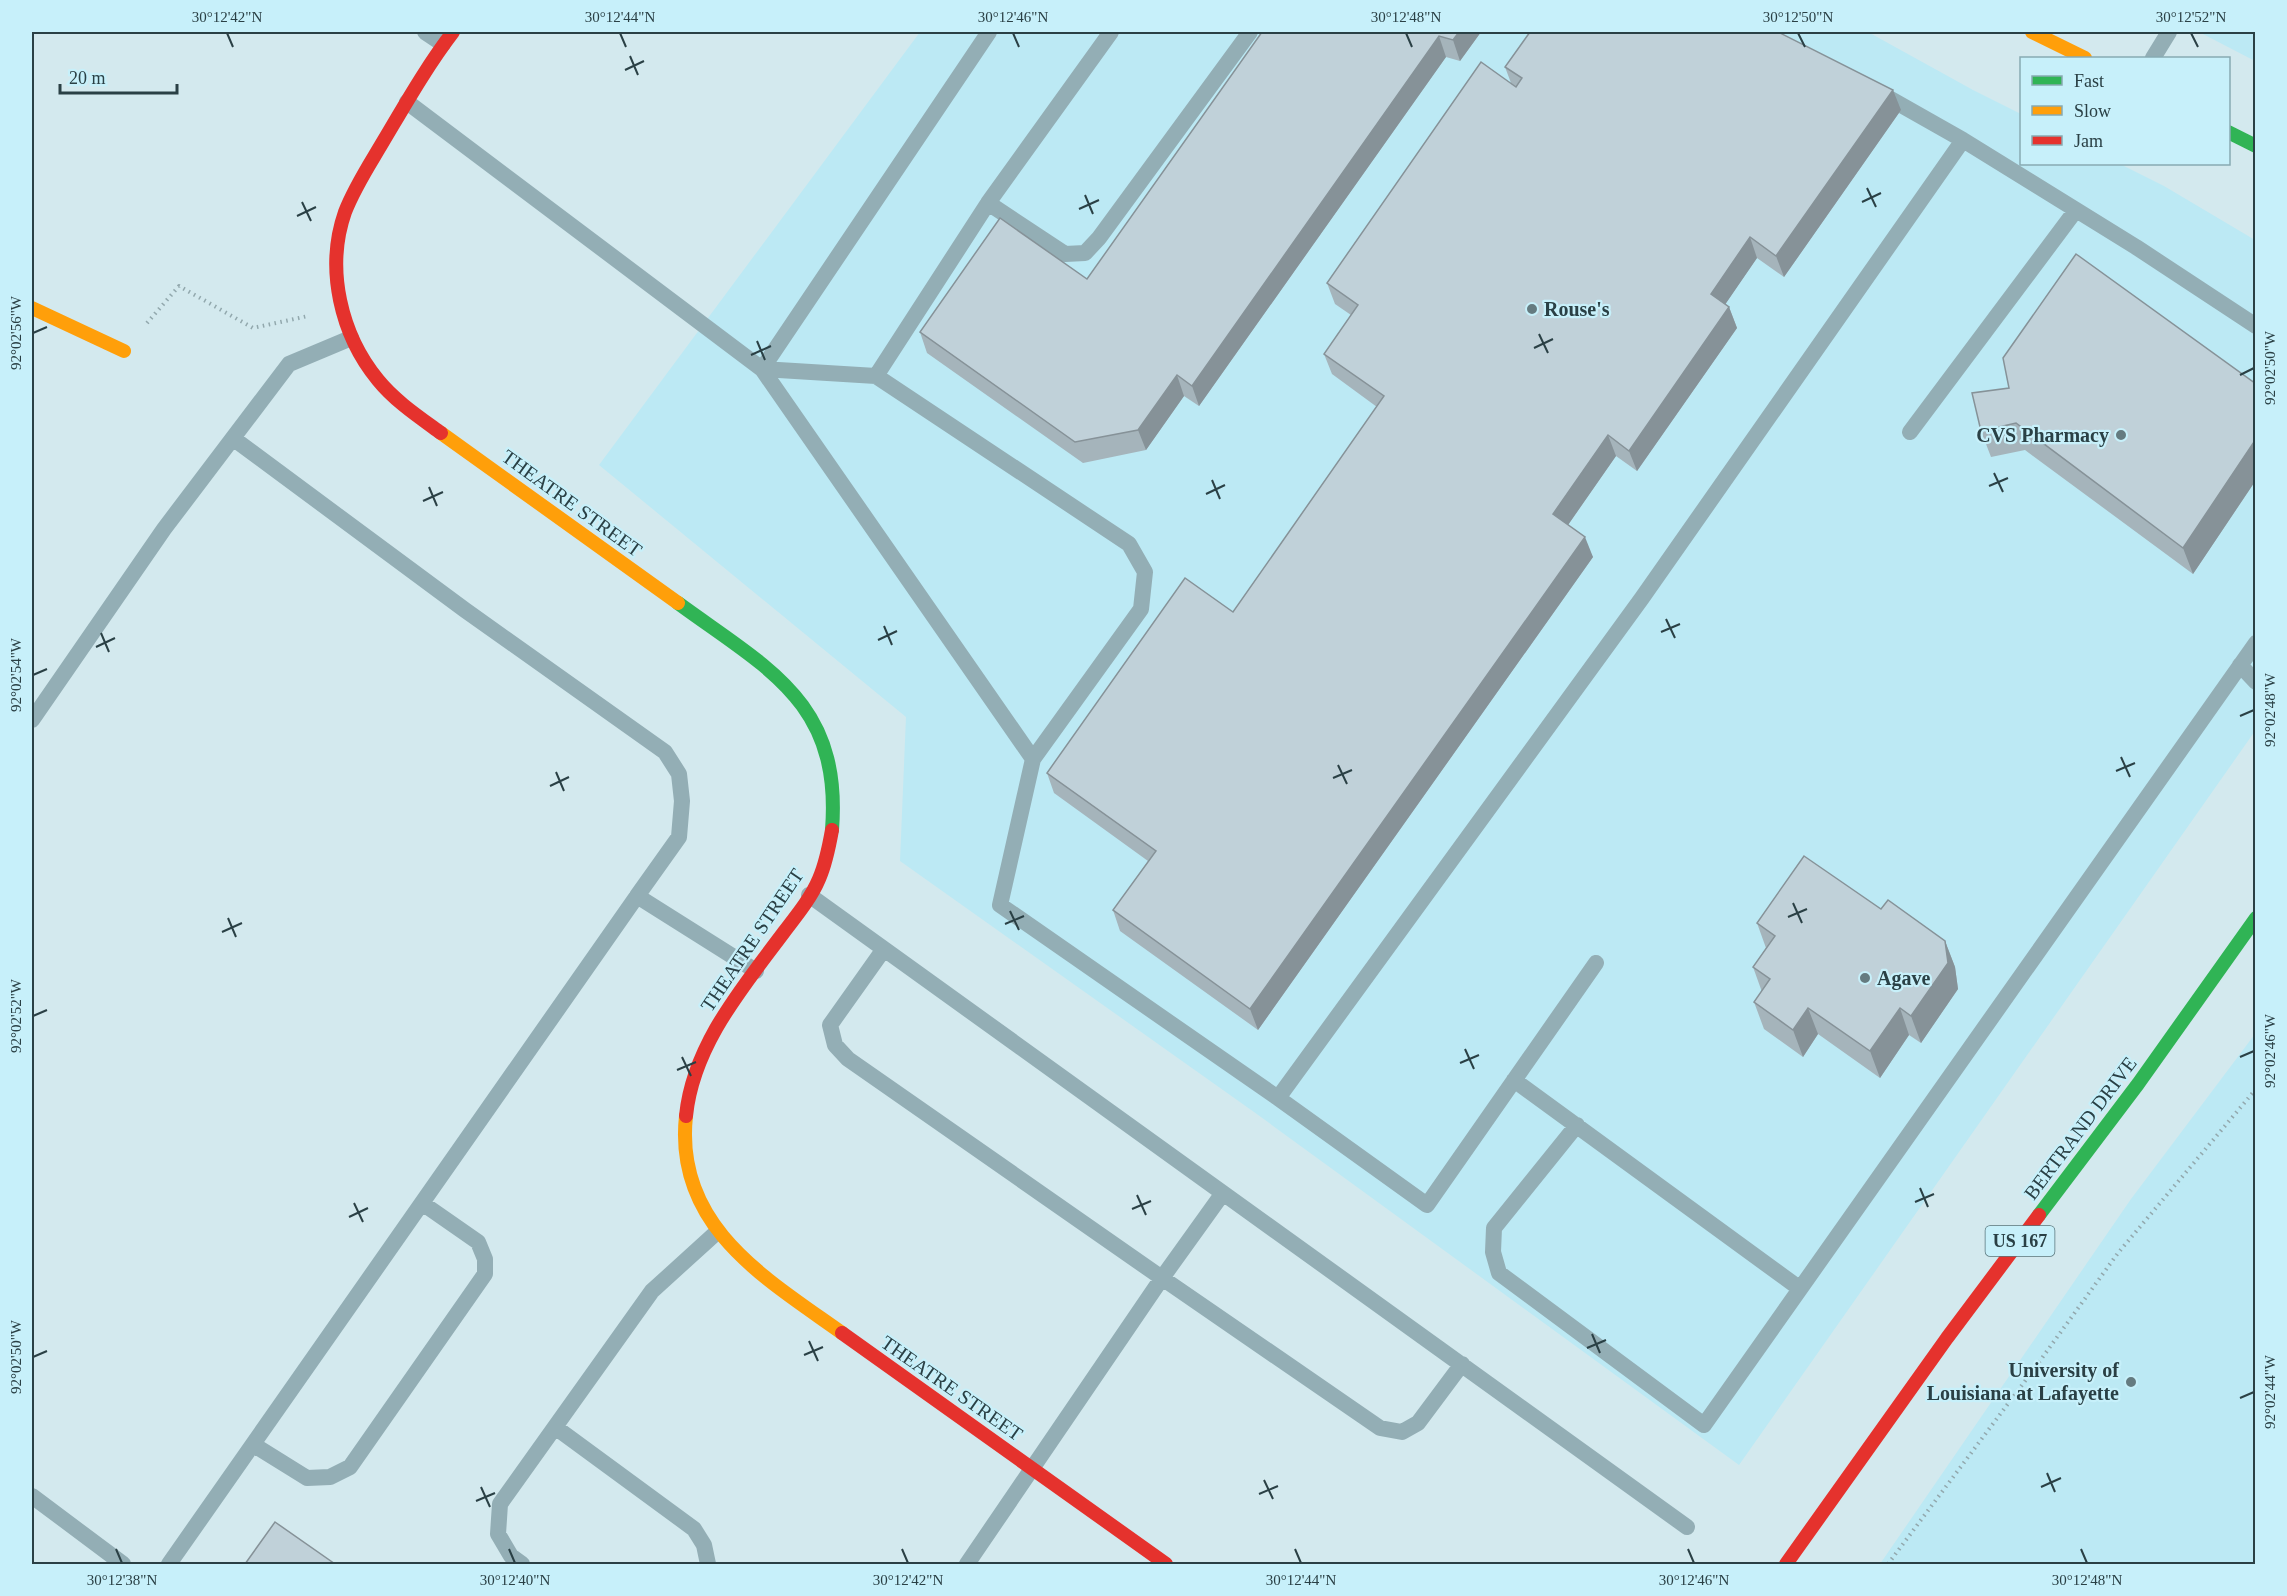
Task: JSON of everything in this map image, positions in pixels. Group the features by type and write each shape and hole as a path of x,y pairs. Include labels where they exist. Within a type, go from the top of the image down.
{"street":[{"path":"2032,32 2083,57"},
{"name":"THEATRE STREET","path":"448,38 353,193 342,226 337,255 338,285 351,338 363,360 378,380 412,412 762,663 788,685 810,716 825,748 832,779 834,811 830,847 819,879 719,1023 696,1065 685,1105 685,1148 694,1190 710,1222 730,1250 759,1274 1166,1564"},
{"path":"2230,133 2256,146"},
{"path":"32,308 124,351"},
{"name":"BERTRAND DRIVE","path":"1786,1564 1947,1338 2130,1094 2256,918"}],"lane":[{"path":"425,32 448,38"},
{"path":"762,369 989,32"},
{"path":"876,376 988,202 1111,32"},
{"path":"988,202 1065,254 1085,253 1099,238 1250,32"},
{"path":"2154,57 2169,32"},
{"path":"1861,83 1963,140 2256,326"},
{"path":"407,102 762,369 1033,759"},
{"path":"1278,1098 1393,938 1520,769 1963,140"},
{"path":"1910,432 2076,210"},
{"path":"32,720 164,529 290,364 351,338"},
{"path":"762,369 876,376 1129,544 1145,572 1141,609 1033,759 1000,904 1427,1205 1596,963"},
{"path":"169,1564 679,837 682,801 679,774 665,752 456,603 234,439"},
{"path":"1577,1125 1494,1228 1493,1252 1499,1273 1704,1425 1799,1288 2248,666 2256,643"},
{"path":"2248,666 2256,682"},
{"path":"809,895 1687,1527"},
{"path":"637,896 756,971"},
{"path":"884,949 830,1025 835,1045 848,1059 1380,1428 1402,1432 1418,1424 1462,1364"},
{"path":"1514,1080 1799,1288"},
{"path":"967,1564 1162,1278 1223,1193"},
{"path":"254,1445 308,1479 330,1478 350,1467 485,1274 485,1259 477,1242 422,1203"},
{"path":"522,1564 511,1556 498,1534 500,1504 652,1290 717,1232"},
{"path":"555,1426 694,1529 704,1545 708,1564"},
{"path":"32,1496 123,1564"}],"path":[{"path":"124,351 179,286 253,328 342,308"},
{"path":"1888,1564 2034,1370 2118,1253 2256,1089"}],"shaded area":[{"path":"920,32 1868,32 2020,114 2020,165 2122,165 2164,186 2255,240 2255,731 1739,1465 1254,1112 900,861 906,717 599,465"},
{"path":"2199,32 2255,32 2255,61"},
{"name":"University of Louisiana at Lafayette","path":"2255,1034 2255,1564 1880,1564 2131,1199"}],"building":[{"path":"1262,32 1459,32 1453,40 1439,36 1192,386 1177,375 1138,430 1075,442 920,332 1000,218 1087,279"},
{"path":"1530,32 1778,32 1893,90 1776,256 1750,237 1711,294 1729,307 1629,451 1608,435 1553,514 1585,537 1250,1009 1113,910 1156,851 1047,773 1185,578 1233,612 1384,396 1324,354 1358,305 1327,283 1481,62 1516,87 1522,78 1505,67"},
{"name":"CVS Pharmacy","path":"2076,254 2256,384 2256,439 2183,548 2016,423 1981,431 1972,393 2009,388 2003,358"},
{"name":"Agave","path":"1804,856 1881,909 1888,900 1945,941 1948,963 1911,1016 1900,1008 1870,1051 1808,1008 1793,1030 1754,1002 1770,979 1753,967 1775,936 1757,923"},
{"path":"275,1522 335,1564 245,1564"}],"traffic: fast":[{"path":"2230,133 2256,146"},
{"path":"678,603 769,670 792,693 811,719 825,750 832,786 832,830"},
{"path":"2039,1215 2138,1084 2256,918"}],"traffic: slow":[{"path":"2032,32 2083,57"},
{"path":"32,308 124,351"},
{"path":"441,433 678,603"},
{"path":"686,1116 686,1155 694,1189 710,1218 731,1245 756,1269 842,1333"}],"traffic: jam":[{"path":"441,433 392,395 365,362 354,343 340,300 337,256 339,234 353,193 417,85 453,32"},
{"path":"686,1116 698,1065 709,1041 752,974 812,893 824,867 832,830"},
{"path":"1786,1564 1947,1338 2039,1215"},
{"path":"842,1333 1166,1564"}],"place":[{"name":"Rouse's","path":"1532,309"},
{"name":"CVS Pharmacy","path":"2121,435"},
{"name":"Agave","path":"1865,978"},
{"name":"University of Louisiana at Lafayette","path":"2131,1382"}]}
